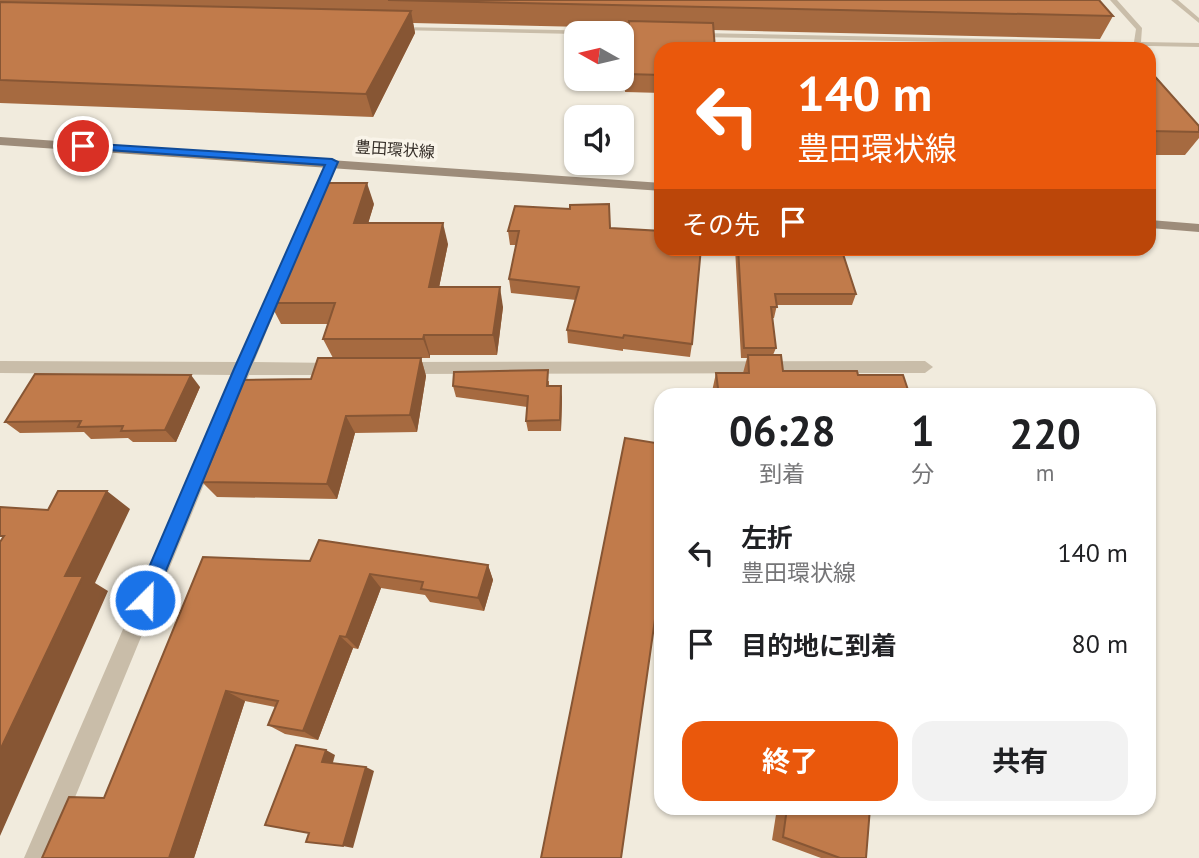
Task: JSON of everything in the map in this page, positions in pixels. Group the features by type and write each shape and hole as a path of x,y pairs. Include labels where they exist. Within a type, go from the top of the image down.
{"main road":[{"name":"豊田環状線","path":"0,141 654,186"},
{"path":"1156,224 1199,228"}],"street":[{"path":"306,223 332,162"},
{"path":"37,858 284,271"},
{"path":"0,367 353,369"},
{"path":"381,368 925,367"}],"lane":[{"path":"1113,0 1140,29 1137,42"},
{"path":"1174,0 1198,20"},
{"path":"390,29 564,32"},
{"path":"634,33 649,34"},
{"path":"691,35 1038,42"},
{"path":"1156,44 1199,45"}],"building":[{"path":"388,0 1099,0 1113,16"},
{"path":"0,2 411,11 366,94 0,80"},
{"path":"634,21 713,23 714,42 654,42 654,75 634,74"},
{"path":"1156,78 1199,126 1199,132 1156,131"},
{"path":"319,183 367,183 354,223 443,223 429,287 500,287 493,335 424,335 423,339 323,339 335,303 270,303"},
{"path":"609,204 610,228 654,231 654,256 700,256 692,344 567,330 579,287 509,279 519,231 508,231 515,206 570,209 570,205"},
{"path":"738,256 844,256 856,294 775,294 777,307 771,307 776,348 744,348"},
{"path":"748,355 781,355 783,371 857,371 858,375 903,375 907,388 718,388 716,373 749,373"},
{"path":"318,358 421,358 410,415 346,416 327,484 202,482 229,418 226,418 241,380 311,379"},
{"path":"548,370 547,386 561,386 560,420 526,421 528,396 453,386 454,372"},
{"path":"35,374 191,375 165,430 121,431 123,426 78,427 81,421 5,422"},
{"path":"625,438 654,443 654,626 621,858 541,858"},
{"path":"58,491 107,491 65,576 83,576 0,750 0,542 4,536 0,536 0,507 48,510"},
{"path":"319,540 488,565 478,598 421,589 423,582 370,574 346,637 340,636 303,731 268,725 278,701 226,691 169,858 42,858 69,797 104,798 203,557 310,561"},
{"path":"296,745 326,750 322,762 366,767 343,846 306,842 309,833 265,825"},
{"path":"786,815 869,815 866,858 840,858 783,837"}],"route":[{"path":"83,146 332,162 145,600"}]}
